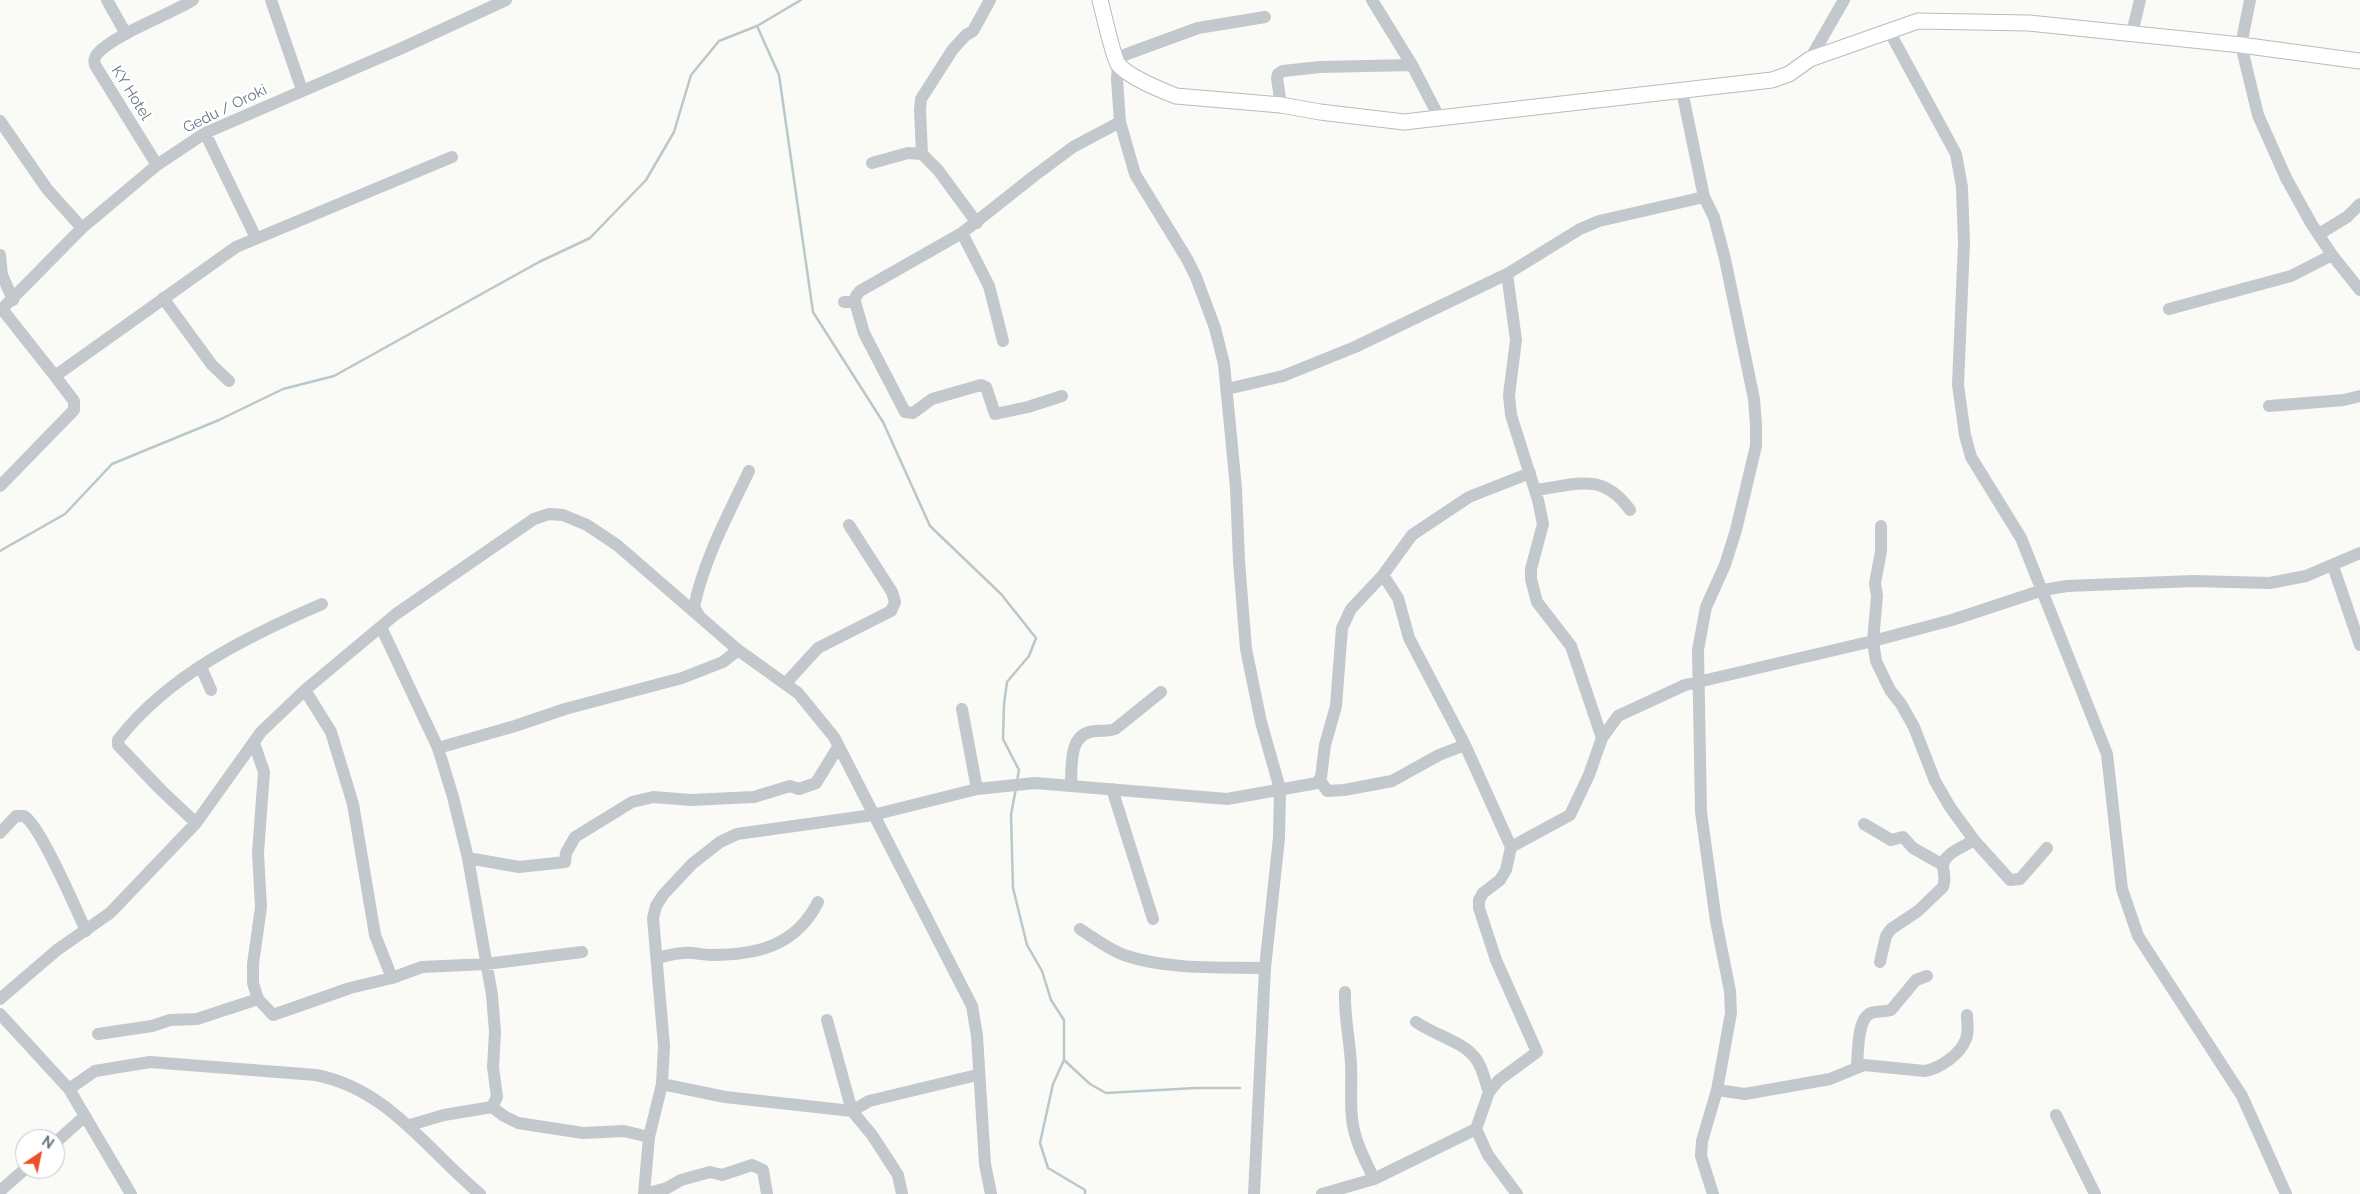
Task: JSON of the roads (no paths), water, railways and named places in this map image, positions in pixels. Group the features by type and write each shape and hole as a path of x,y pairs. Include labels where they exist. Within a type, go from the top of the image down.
{"main road":[{"path":"1100,0 1117,61 1143,82 1176,96 1281,105 1404,122 1772,80 1789,74 1810,59 1918,22 1974,21 2029,23 2241,45 2360,60"}],"street":[{"path":"107,0 126,34"},
{"name":"KY Hotel","path":"157,165 95,65 94,58 98,53 126,34 173,13 193,0"},
{"path":"271,0 302,90"},
{"name":"Gedu / Oroki","path":"1,310 82,228 157,165 205,133 402,48 506,0"},
{"path":"922,154 921,99 953,49 966,35 974,31 990,0"},
{"path":"1372,0 1412,65 1440,119"},
{"path":"1810,59 1844,0"},
{"path":"2132,33 2140,0"},
{"path":"2250,0 2241,45 2258,115 2286,178 2332,255 2360,290"},
{"path":"1254,1194 1265,968 1279,838 1280,789 1261,722 1246,649 1239,561 1236,488 1224,364 1215,328 1196,277 1135,174 1120,122 1116,79 1117,61 1198,28 1265,17"},
{"path":"1889,31 1956,154 1962,187 1964,243 1958,385 1965,435 1971,457 2021,538 2107,754 2122,889 2138,936 2242,1096 2286,1194"},
{"path":"1281,105 1277,78 1278,74 1283,71 1320,67 1412,65"},
{"path":"1682,91 1704,196 1714,217 1725,259 1754,400 1756,425 1756,446 1736,530 1725,565 1703,617 1698,650 1697,683 1701,812 1716,921 1730,992 1731,1013 1716,1090 1702,1141 1701,1156 1713,1194"},
{"path":"0,122 47,189 82,228"},
{"path":"1062,396 1028,407 995,414 986,387 981,385 932,399 913,413 905,412 850,302 860,291 978,223 1034,176 1073,147 1120,122"},
{"path":"205,133 256,238"},
{"path":"872,163 908,153 922,154 938,170 978,223"},
{"path":"55,376 236,247 452,157"},
{"path":"1227,389 1283,376 1313,366 1507,274 1580,229 1599,221 1704,196"},
{"path":"2319,234 2347,217 2360,204"},
{"path":"962,233 989,286 1003,341"},
{"path":"0,255 2,275 12,300"},
{"path":"2169,309 2291,276 2332,255"},
{"path":"1507,274 1516,340 1509,395 1512,415 1535,490 1543,524 1531,569 1534,591 1544,613 1571,646 1602,738"},
{"path":"163,298 212,365 229,381"},
{"path":"0,486 74,410 74,401 1,310"},
{"path":"2269,406 2344,400 2360,396"},
{"path":"701,619 694,608 699,584 720,531 749,471"},
{"path":"1465,745 1439,755 1392,781 1344,790 1327,791 1320,780 1325,745 1336,706 1342,628 1358,600 1383,575 1412,535 1469,497 1530,473"},
{"path":"1535,490 1596,483 1613,490 1630,510"},
{"path":"0,999 57,950 110,913 196,823 261,732 304,690 396,614 446,578 534,519 549,514 563,515 586,525 617,545 738,650 786,683 805,701 834,737 972,1006 976,1036 985,1164 991,1194"},
{"path":"786,683 818,648 891,611 895,602 892,592 849,525"},
{"path":"1881,526 1882,551 1875,583 1877,596 1873,641 1876,661 1890,690 1901,704 1914,728 1935,781 1950,807 1974,840 2006,876 2016,881 2047,848"},
{"path":"1511,847 1570,815 1589,775 1602,738 1618,716 1676,689 1952,620 2043,590 2067,586 2193,581 2270,583 2306,576 2360,553"},
{"path":"2333,566 2360,645"},
{"path":"1322,1194 1374,1180 1476,1129 1489,1092 1499,1080 1537,1052 1496,960 1479,908 1479,900 1483,893 1500,880 1506,870 1511,847 1465,745 1409,638 1394,590 1383,575"},
{"path":"196,823 161,790 117,743 119,738 166,691 201,667 280,623 322,604"},
{"path":"381,627 438,748 453,797 468,858 492,995 495,1032 493,1067 496,1097 492,1107"},
{"path":"438,748 515,726 565,709 682,678 723,662 738,650"},
{"path":"201,667 211,690"},
{"path":"304,690 327,722 339,758 353,804 375,934 392,978"},
{"path":"1071,785 1073,746 1081,736 1095,731 1106,732 1115,729 1161,692"},
{"path":"962,709 978,789"},
{"path":"254,743 264,772 258,853 261,907 253,964 254,983 258,999 273,1015 350,988 392,978 422,967 486,964 582,952"},
{"path":"468,858 519,867 565,862 566,852 576,837 632,802 653,797 691,800 754,797 790,786 799,789 816,783 838,747"},
{"path":"767,1194 763,1170 752,1165 722,1175 710,1172 644,1194 649,1137 662,1084 664,1046 652,918 656,906 663,895 692,864 720,842 737,834 874,815 978,789 1003,786 1036,784 1071,785 1227,799 1313,784 1320,780"},
{"path":"1112,789 1153,919"},
{"path":"0,833 16,816 24,816 30,821 44,844 86,931"},
{"path":"1864,824 1891,840 1903,837 1913,848 1943,865"},
{"path":"1880,962 1886,936 1891,929 1918,911 1943,887 1945,882 1943,865 1950,854 1974,840"},
{"path":"657,958 685,952 737,955 769,947 794,935 812,914 818,902"},
{"path":"1080,929 1123,955 1175,966 1265,968"},
{"path":"1857,1066 1862,1023 1865,1018 1871,1013 1891,1010 1916,980 1927,976"},
{"path":"1345,992 1344,1016 1349,1032 1352,1119 1356,1138 1374,1180"},
{"path":"98,1034 152,1026 170,1020 197,1019 258,999"},
{"path":"0,1014 69,1089 131,1194"},
{"path":"1716,1090 1745,1094 1830,1080 1857,1066 1873,1064 1925,1071 1940,1067 1965,1042 1967,1015"},
{"path":"827,1020 852,1111 872,1135 898,1175 902,1194"},
{"path":"1416,1022 1476,1058 1489,1092"},
{"path":"69,1089 95,1071 150,1062 316,1075 336,1079 352,1086 410,1126 457,1175 480,1194"},
{"path":"662,1084 725,1097 852,1111 870,1101 978,1075"},
{"path":"410,1126 444,1115 492,1107 518,1123 583,1133 624,1131 649,1137"},
{"path":"2056,1115 2095,1194"},
{"path":"65,1134 85,1116"},
{"path":"1476,1129 1488,1154 1517,1194"},
{"path":"0,1191 15,1178"}],"waterway":[{"path":"0,551 65,514 112,464 219,420 283,389 334,376 539,262 590,238 646,180 674,132 691,75 719,41 757,26 801,0"},
{"path":"757,26 779,75 813,312 883,422 930,526 1001,594 1036,638 1029,656 1007,682 1004,704 1003,739 1019,770 1017,781"},
{"path":"1016,788 1011,815 1013,888 1027,945 1042,971 1051,1000 1064,1020 1064,1060 1053,1084 1040,1143 1048,1168 1085,1190 1085,1194"},
{"path":"1064,1060 1090,1084 1106,1093 1196,1088 1240,1088"}]}
